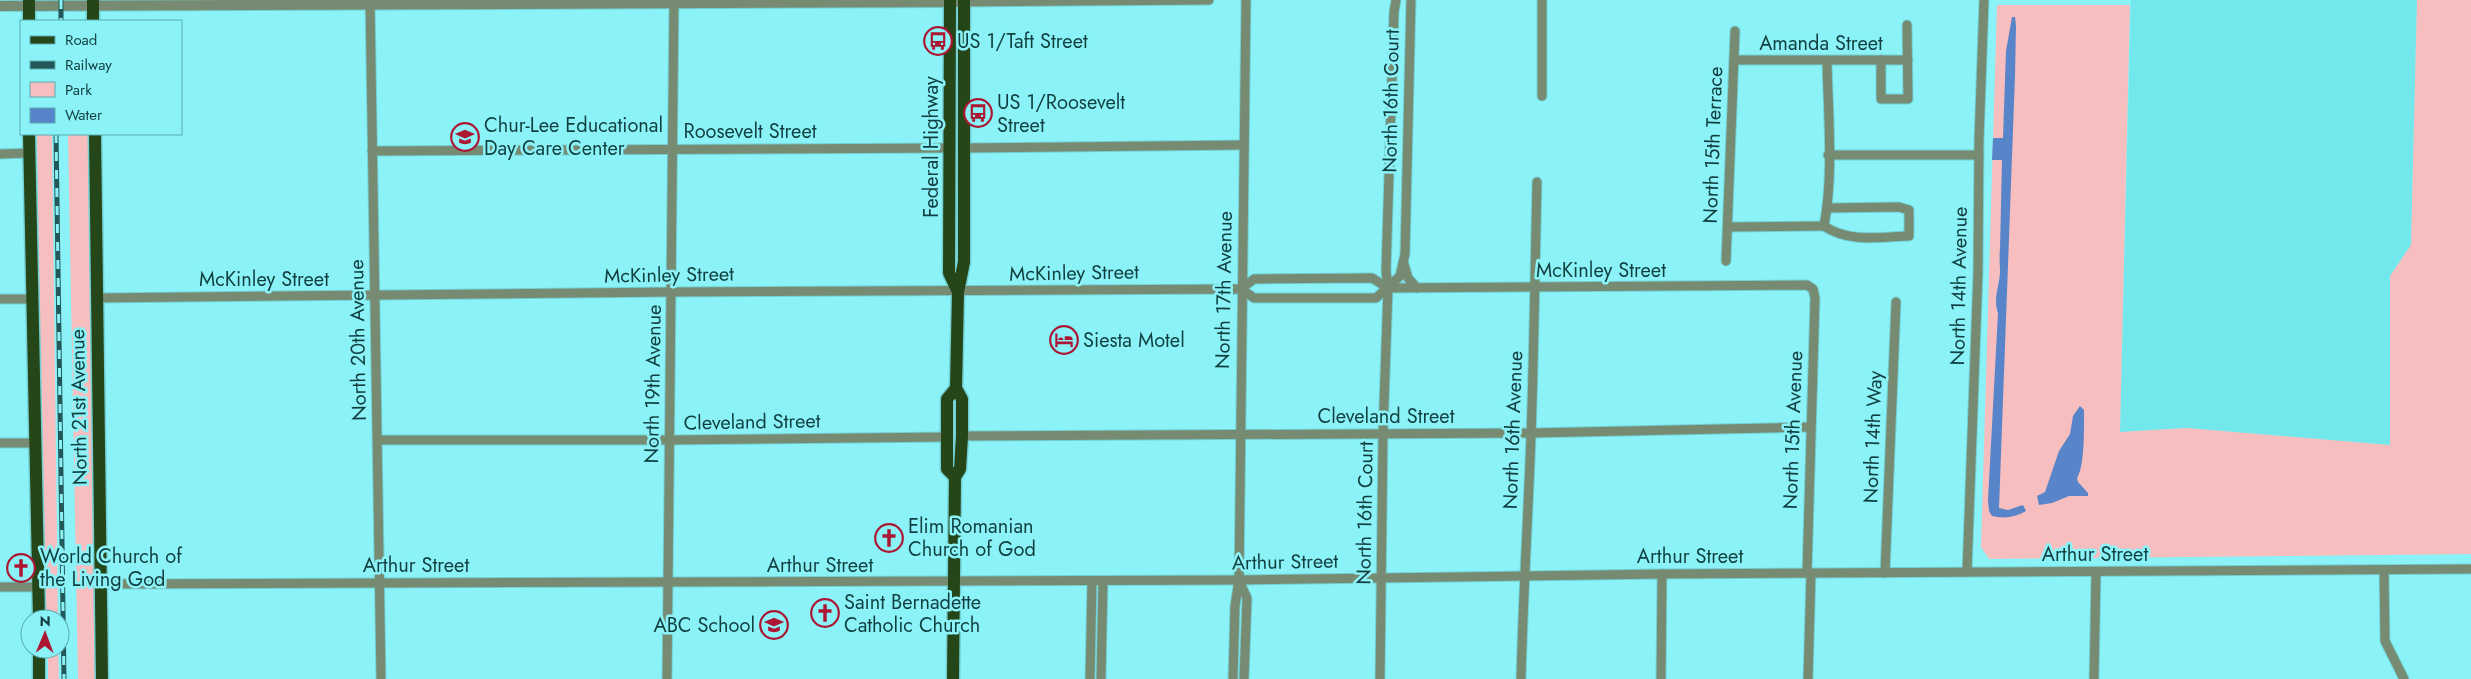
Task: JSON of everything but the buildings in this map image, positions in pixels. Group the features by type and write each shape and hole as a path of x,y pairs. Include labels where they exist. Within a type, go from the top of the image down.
{"main road":[{"name":"Federal Highway","path":"950,1 949,273 958,292"},
{"name":"Federal Highway","path":"956,388 947,399 947,469 954,477 960,469 962,436 962,399 956,388 958,292 964,262 964,1"},
{"path":"29,3 29,20"},
{"path":"93,3 93,20"},
{"path":"29,135 39,609"},
{"name":"North 21st Avenue","path":"95,135 102,679"},
{"path":"953,679 954,477"},
{"path":"39,659 39,679"}],"street":[{"path":"0,6 29,3 1209,0"},
{"name":"North 17th Avenue","path":"1233,679 1235,606 1239,580 1241,289 1246,0"},
{"name":"North 16th Court","path":"1380,679 1383,433 1388,288 1386,272 1394,12 1396,0"},
{"name":"North 16th Court","path":"1404,264 1411,0"},
{"path":"1542,0 1542,96"},
{"name":"North 14th Avenue","path":"1967,572 1978,272 1979,155 1984,0"},
{"name":"North 20th Avenue","path":"371,2 381,679"},
{"name":"North 19th Avenue","path":"668,679 674,2"},
{"path":"1881,60 1881,99 1908,99 1907,25"},
{"name":"North 15th Terrace","path":"1726,262 1735,30"},
{"name":"Amanda Street","path":"1734,60 1908,60"},
{"path":"1824,226 1828,208 1826,61"},
{"path":"965,148 1243,145"},
{"name":"Roosevelt Street","path":"372,151 948,148"},
{"path":"0,154 28,154"},
{"path":"1828,155 1979,155"},
{"name":"North 16th Avenue","path":"1521,679 1531,433 1538,182"},
{"path":"1728,227 1824,226 1835,233 1848,237 1908,236 1909,210 1899,208 1828,208"},
{"path":"1388,288 1400,276 1404,264"},
{"path":"1404,264 1408,278 1418,288"},
{"name":"McKinley Street","path":"1241,289 1254,279 1372,278 1388,288 1807,285 1813,289"},
{"name":"McKinley Street","path":"96,298 1241,289 1254,298 1376,298 1388,288"},
{"name":"North 15th Avenue","path":"1808,679 1810,427 1815,298 1813,289"},
{"path":"0,299 32,299"},
{"name":"North 14th Way","path":"1885,573 1896,302"},
{"name":"Cleveland Street","path":"962,436 1531,433 1810,427"},
{"name":"Cleveland Street","path":"378,440 670,440 947,437"},
{"path":"0,443 34,442"},
{"name":"Arthur Street","path":"100,584 954,582 1662,574 2471,569"},
{"path":"2384,570 2385,641 2404,679"},
{"path":"2094,679 2096,572"},
{"path":"1661,679 1662,574"},
{"name":"North 17th Avenue","path":"1239,580 1247,598 1244,679"},
{"path":"1090,679 1092,581"},
{"path":"1101,679 1104,581"},
{"path":"0,587 39,586"}],"shaded area":[{"path":"2131,0 2417,0 2411,245 2390,276 2390,445 2187,428 2120,432"}],"green space":[{"path":"2417,0 2471,0 2471,554 1989,559 1981,547 1997,5 2130,5 2120,432 2187,428 2390,445 2390,276 2411,245"},
{"path":"37,135 52,135 58,609 44,609"},
{"path":"68,135 88,135 95,679 78,679"},
{"path":"48,659 58,659 59,679 48,679"}],"water":[{"path":"2012,17 2015,17 2016,26 2015,76 1999,508 2008,510 2023,505 2026,511 2014,516 2001,517 1992,516 1989,511 1988,500 1998,313 1996,298 2000,273 2002,160 1992,160 1993,138 2003,138 2006,51"},
{"path":"2080,406 2084,410 2084,446 2080,472 2077,478 2078,482 2088,493 2088,496 2069,496 2052,503 2039,505 2037,496 2045,492 2059,451 2070,434 2073,416"}],"railway":[{"path":"61,0 61,20"},
{"path":"56,135 64,679"}],"place":[{"name":"US 1/Taft Street","path":"938,41"},
{"name":"US 1/Roosevelt Street","path":"978,113"},
{"name":"Chur-Lee Educational Day Care Center","path":"465,137"},
{"name":"Siesta Motel","path":"1064,340"},
{"name":"Elim Romanian Church of God","path":"889,538"},
{"name":"World Church of the Living God","path":"21,568"},
{"name":"Saint Bernadette Catholic Church","path":"825,613"},
{"name":"ABC School","path":"774,625"}]}
